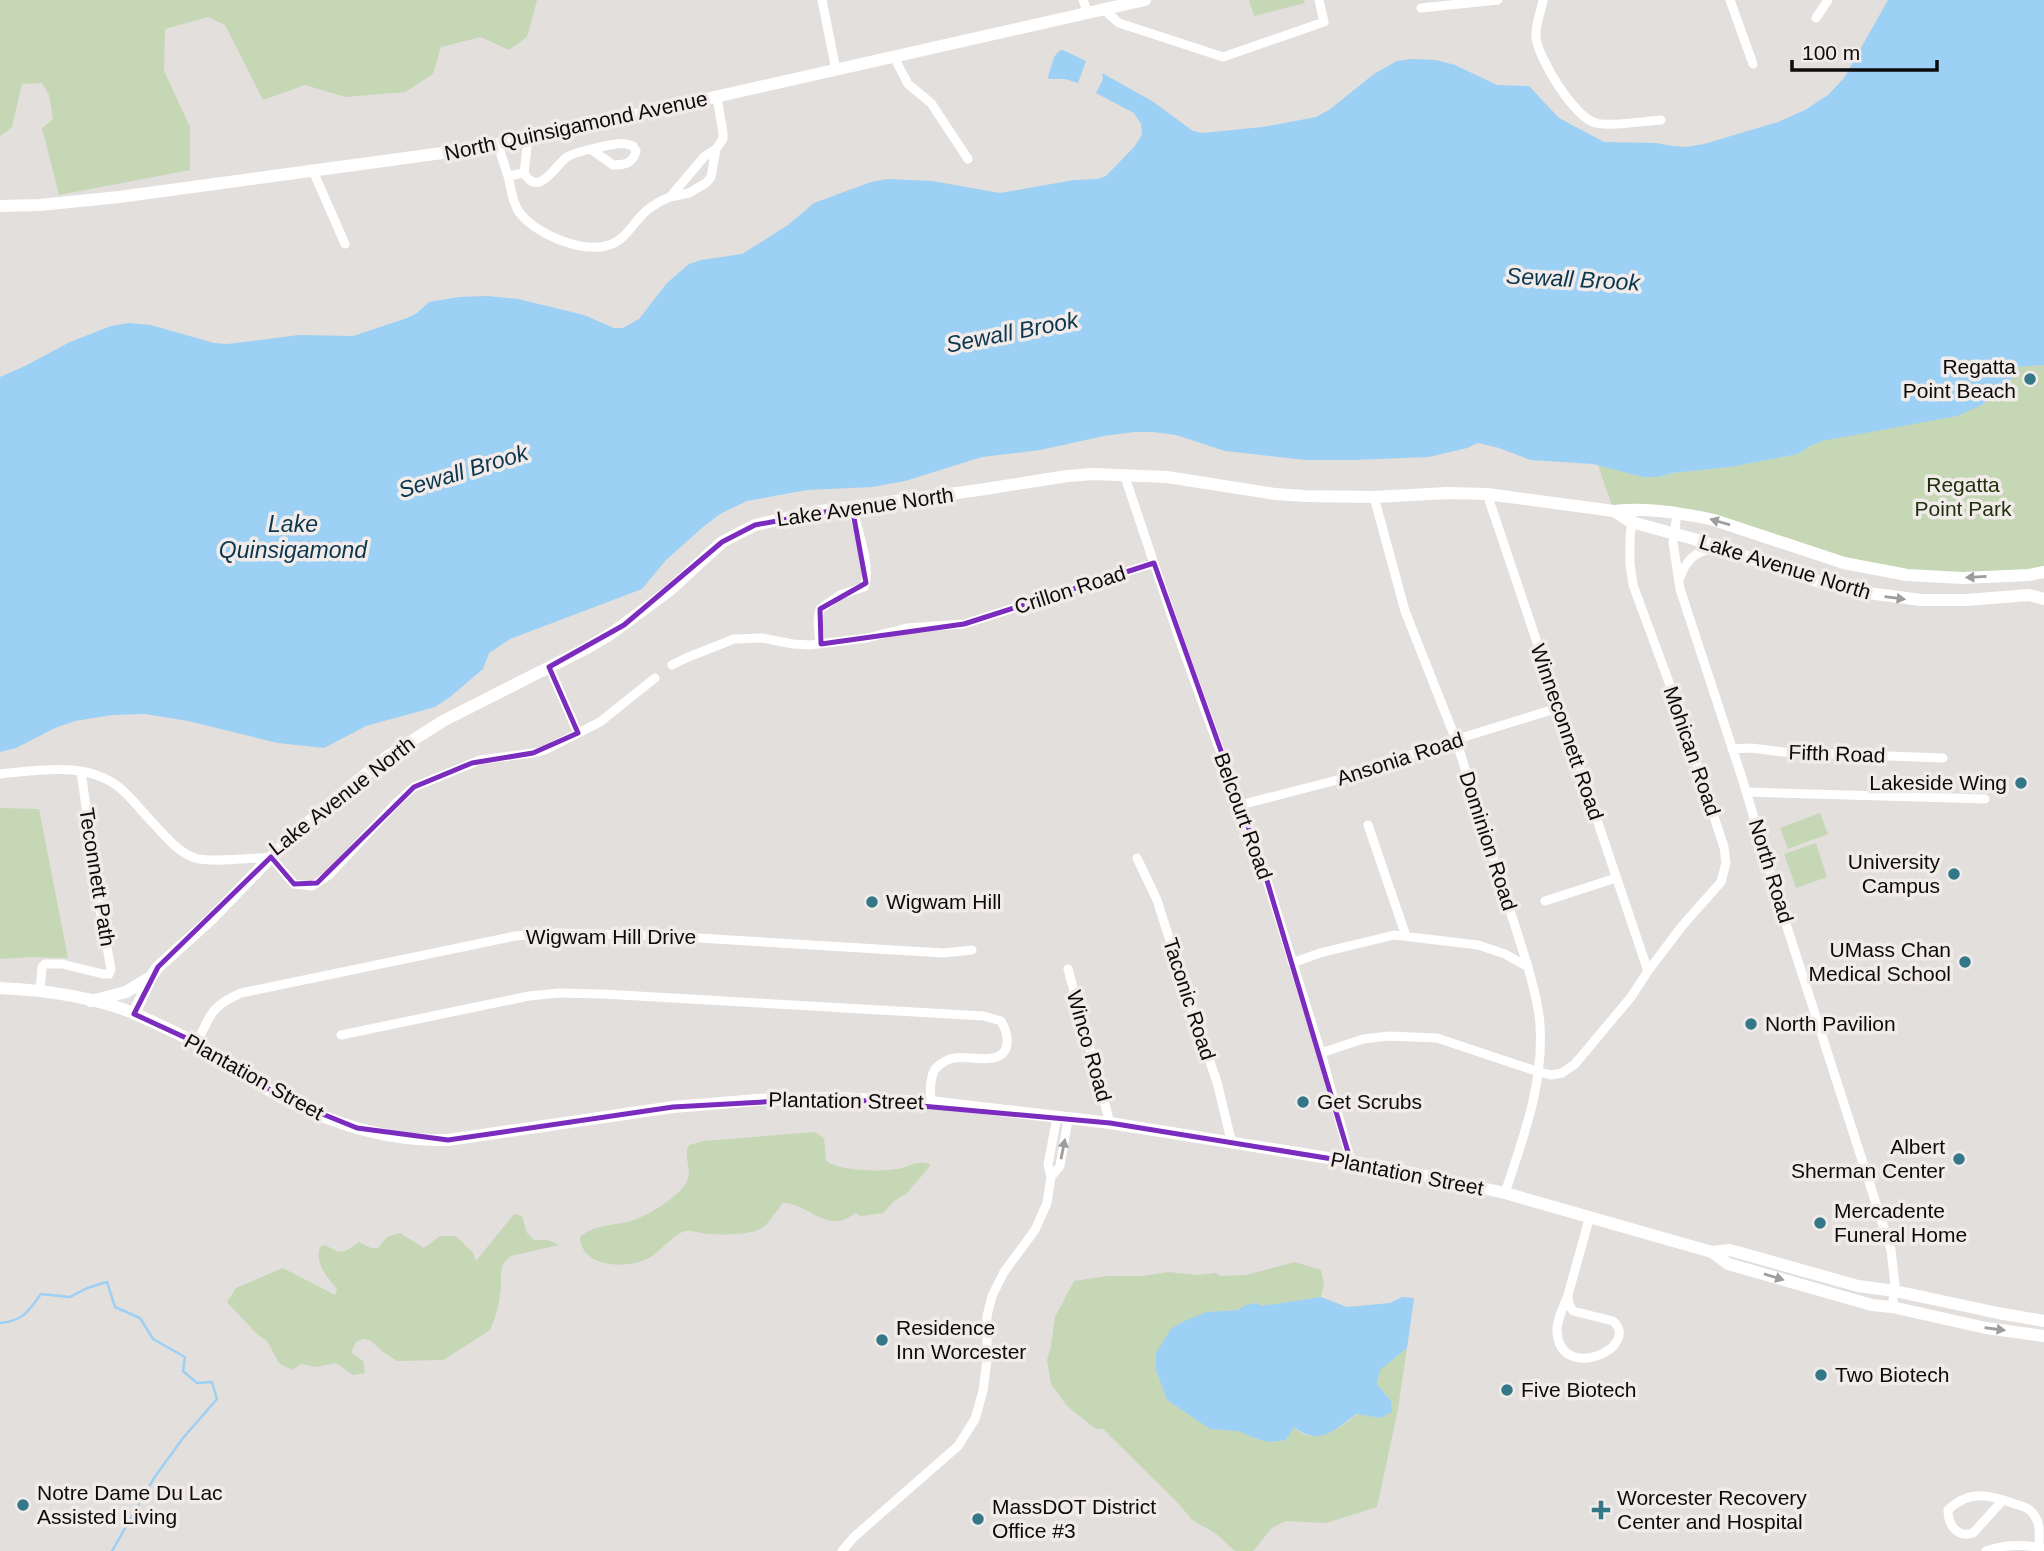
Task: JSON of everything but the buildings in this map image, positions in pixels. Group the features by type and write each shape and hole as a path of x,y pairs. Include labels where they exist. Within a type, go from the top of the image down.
{"main road":[{"name":"North Quinsigamond Avenue","path":"0,206 108,198 498,145 1145,0"},
{"name":"Lake Avenue North","path":"271,857 322,810 388,756 443,721 596,643 636,617 733,535 768,521 852,507 1066,476 1124,474 1167,477 1290,495 1374,497 1488,494 1633,515 1673,533 1848,590 1892,598 1950,601 2029,595 2044,599"},
{"name":"Lake Avenue North","path":"1633,515 1677,514 1714,520 1844,563 1907,575 1950,578 2044,572"},
{"path":"1950,578 1950,601"},
{"path":"134,1014 158,967 211,919 271,857"},
{"path":"91,1001 125,992 151,977"},
{"name":"Plantation Street","path":"0,988 40,991 91,1001 134,1014 197,1043 263,1086 312,1112 357,1128 426,1141 476,1137 673,1107 757,1100 834,1098 930,1102 1110,1123 1351,1161 1506,1193 1712,1252 1728,1264 1872,1306 1892,1307 1986,1328 2044,1336"},
{"name":"Plantation Street","path":"1712,1252 1730,1250 1858,1286 2044,1321"}],"street":[{"path":"822,0 836,70"},
{"path":"1083,0 1088,13"},
{"path":"1104,9 1119,23 1223,57 1324,22 1319,0"},
{"path":"1421,8 1499,0"},
{"path":"1544,0 1536,28 1537,45 1544,61 1575,108 1587,119 1599,124 1661,120"},
{"path":"1730,0 1753,64"},
{"path":"1816,18 1828,0"},
{"path":"894,57 908,84 931,103 968,159"},
{"path":"670,197 723,139 717,97"},
{"path":"528,138 524,173 532,181 544,180 566,157 592,150"},
{"path":"498,145 513,200 525,218 557,239 589,247 620,240 650,208 670,197 689,193 706,183 711,177 716,149"},
{"path":"313,171 345,244"},
{"path":"508,176 524,173"},
{"name":"Belcourt Road","path":"1124,474 1180,640 1265,874 1321,1053 1351,1161"},
{"name":"Winneconnett Road","path":"1488,494 1647,971"},
{"name":"Dominion Road","path":"1374,497 1405,611 1456,740 1528,967 1540,1024 1539,1072 1533,1104 1506,1193"},
{"path":"820,644 820,609 840,595 864,587 866,583 864,558 852,507"},
{"name":"North Road","path":"1677,514 1673,551 1678,582 1891,1250 1895,1271 1892,1307"},
{"name":"Mohican Road","path":"1539,1072 1551,1075 1562,1073 1575,1064 1631,997 1647,971 1682,926 1721,882 1726,863 1724,847 1700,771 1633,585 1630,564 1633,515"},
{"path":"1678,582 1682,569 1693,555 1720,548"},
{"name":"Crillon Road","path":"672,666 734,639 762,638 803,645 820,644 867,638 907,628 955,626 1154,563"},
{"path":"549,667 578,733"},
{"path":"271,857 294,884 309,886 317,883 329,876 414,787 472,763 545,750 600,722 655,678"},
{"name":"Ansonia Road","path":"1240,805 1341,779 1559,708"},
{"name":"Fifth Road","path":"1732,749 1942,758"},
{"name":"Lake Avenue North","path":"0,774 65,769 103,776 118,787 169,839 195,858 206,860 271,857"},
{"name":"Teconnett Path","path":"40,991 42,967 45,964 62,964 103,974 109,974 111,969 81,771"},
{"path":"1746,792 1985,799"},
{"path":"1368,825 1406,936"},
{"name":"Taconic Road","path":"1137,858 1157,900 1189,1004 1217,1082 1232,1144"},
{"path":"1545,901 1616,878"},
{"name":"Wigwam Hill Drive","path":"197,1043 209,1017 221,1002 241,993 515,936 555,933 744,940 944,953 972,950"},
{"path":"1292,963 1320,953 1394,935 1478,945 1505,954 1528,967"},
{"name":"Winco Road","path":"1068,969 1110,1123"},
{"path":"341,1035 529,996 559,993 984,1016 1001,1021 1007,1041 1002,1054 989,1059 951,1058 944,1062 931,1079 930,1102"},
{"path":"1321,1053 1363,1040 1389,1036 1437,1038 1539,1072"},
{"path":"842,1551 854,1537 944,1460 970,1429 985,1381 987,1315 991,1300 1004,1272 1025,1247 1040,1221 1047,1203 1051,1177 1048,1165 1062,1118"},
{"path":"1568,1295 1573,1311 1613,1321 1618,1325 1621,1333 1619,1339 1609,1350 1584,1359 1570,1356 1563,1348 1557,1332 1590,1216"},
{"path":"1986,1551 2008,1545 2042,1548 2034,1514 2028,1509 1992,1496 1967,1498 1948,1510 1950,1522 1958,1532 1971,1534 2003,1500"}],"highlighted area":[{"path":"852,507 866,583 820,609 821,644 964,624 1154,563 1265,874 1351,1162 1110,1123 834,1098 673,1107 448,1140 357,1128 283,1098 197,1043 134,1014 158,967 271,857 294,884 317,883 414,787 472,763 533,753 578,733 549,667 624,625 722,542 755,525"}],"green space":[{"path":"0,0 537,0 527,37 509,50 481,37 441,47 433,74 405,92 346,97 305,85 263,100 225,25 208,17 165,29 164,71 190,127 190,170 59,195 42,128 53,119 49,95 42,83 22,84 12,127 0,136"},
{"path":"1249,0 1304,0 1305,3 1254,16"},
{"name":"Regatta Point Park","path":"2044,365 2044,572 1907,575 1714,520 1614,511 1598,465 1643,477 1659,477 1798,454 1822,441 1984,405 1994,392 2008,387 2016,367"},
{"path":"0,808 39,809 68,958 0,959"},
{"path":"1820,813 1828,834 1788,849 1780,828"},
{"path":"1816,843 1827,877 1796,888 1784,854"},
{"path":"815,1132 824,1138 826,1160 831,1164 859,1170 897,1169 921,1162 930,1166 907,1193 894,1201 883,1213 861,1216 855,1213 836,1221 783,1203 768,1223 757,1230 720,1234 682,1232 647,1259 628,1264 617,1265 596,1260 582,1247 580,1237 585,1233 642,1217 676,1195 688,1178 689,1145 704,1141"},
{"path":"514,1214 522,1216 527,1233 534,1240 548,1240 559,1245 507,1259 502,1270 499,1304 489,1331 443,1360 397,1361 370,1340 363,1339 356,1342 351,1352 363,1361 365,1373 353,1375 336,1363 316,1367 301,1364 292,1370 279,1363 267,1341 227,1302 236,1288 283,1268 335,1295 337,1289 325,1274 319,1259 320,1247 325,1245 339,1252 346,1251 359,1242 371,1248 378,1248 387,1237 400,1233 424,1248 440,1236 456,1236 473,1253 476,1261"},
{"path":"1295,1262 1321,1270 1324,1284 1321,1297 1261,1306 1257,1303 1238,1310 1207,1312 1156,1370 1167,1400 1210,1429 1239,1431 1269,1442 1286,1440 1294,1427 1310,1436 1338,1428 1358,1414 1380,1418 1391,1401 1377,1384 1380,1369 1407,1348 1398,1409 1377,1507 1326,1523 1286,1521 1272,1528 1253,1551 1235,1551 1215,1533 1192,1520 1103,1429 1096,1429 1067,1406 1051,1384 1047,1360 1055,1317 1074,1281 1168,1272 1246,1275"}],"water":[{"name":"Lake Quinsigamond","path":"1888,0 2044,0 2044,365 2016,367 2008,387 1994,392 1984,404 1957,416 1822,441 1798,454 1659,477 1643,477 1593,464 1531,460 1478,443 1429,457 1305,460 1225,451 1176,435 1153,432 1104,436 1040,450 982,457 905,481 872,487 807,490 747,501 720,514 703,527 666,560 642,589 510,639 489,653 483,669 435,707 366,726 324,748 278,743 188,721 145,714 112,715 75,721 16,748 0,752 0,377 70,342 111,326 129,323 151,325 214,343 227,344 299,335 353,336 407,318 429,302 487,296 518,299 584,315 614,328 623,328 639,319 667,283 689,264 742,254 788,225 814,203 871,182 888,179 932,181 1000,193 1106,176 1142,135 1141,124 1134,113 1096,93 1103,79 1102,73 1152,101 1193,131 1202,133 1263,127 1316,117 1329,110 1374,74 1397,61 1436,60 1455,65 1497,85 1529,86 1559,118 1604,142 1656,143 1686,147 1704,144 1778,122 1805,110 1828,95 1844,78"},
{"path":"1063,50 1086,61 1078,83 1048,77 1054,57"},
{"path":"1321,1297 1347,1307 1390,1303 1402,1297 1414,1298 1407,1348 1380,1370 1377,1384 1391,1401 1392,1412 1380,1418 1357,1414 1335,1430 1320,1436 1312,1436 1294,1427 1286,1440 1269,1442 1238,1431 1210,1429 1167,1400 1156,1370 1156,1353 1170,1330 1207,1312 1238,1310 1257,1303 1261,1306"}],"waterway":[{"path":"0,1323 14,1320 24,1314 41,1294 70,1297 107,1282 115,1307 140,1318 153,1339 185,1357 183,1371 197,1383 212,1382 217,1399 183,1438 154,1478 112,1551"}],"place":[{"name":"Regatta Point Beach","path":"2030,379"},
{"name":"Lakeside Wing","path":"2021,783"},
{"name":"University Campus","path":"1954,874"},
{"name":"Wigwam Hill","path":"872,902"},
{"name":"UMass Chan Medical School","path":"1965,962"},
{"name":"North Pavilion","path":"1751,1024"},
{"name":"Get Scrubs","path":"1303,1102"},
{"name":"Albert Sherman Center","path":"1959,1159"},
{"name":"Mercadente Funeral Home","path":"1820,1223"},
{"name":"Residence Inn Worcester","path":"882,1340"},
{"name":"Two Biotech","path":"1821,1375"},
{"name":"Five Biotech","path":"1507,1390"},
{"name":"Notre Dame Du Lac Assisted Living","path":"23,1505"},
{"name":"Worcester Recovery Center and Hospital","path":"1601,1510"},
{"name":"MassDOT District Office #3","path":"978,1519"}],"water label":[{"name":"Sewall Brook","path":"1573,279"},
{"name":"Sewall Brook","path":"1012,332"},
{"name":"Sewall Brook","path":"463,471"}]}
